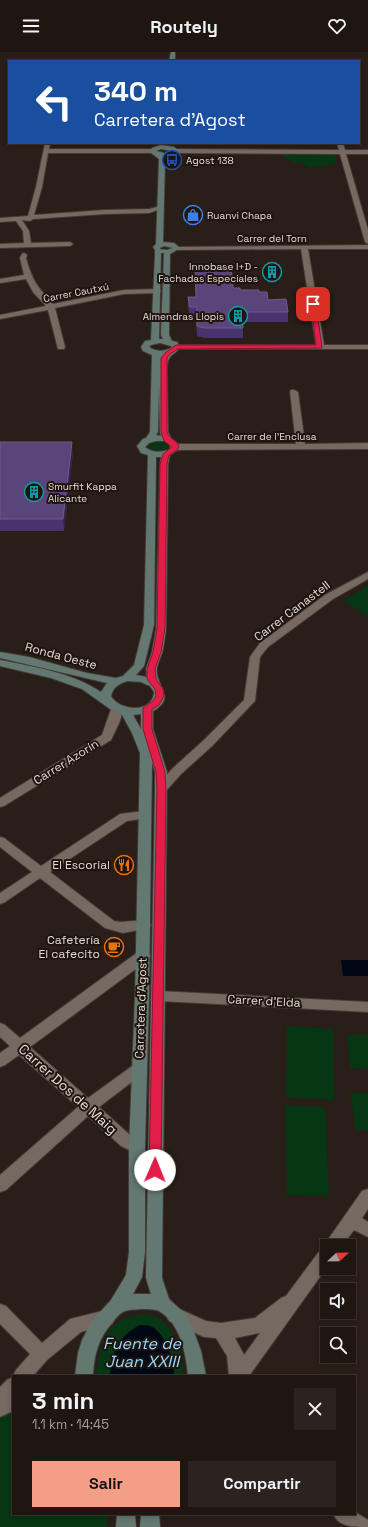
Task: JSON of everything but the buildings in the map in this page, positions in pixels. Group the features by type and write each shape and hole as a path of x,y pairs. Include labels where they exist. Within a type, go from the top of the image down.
{"main road":[{"path":"155,153 162,145 176,151"},
{"path":"155,153 169,148"},
{"path":"155,341 159,247 169,148"},
{"path":"155,153 162,159 163,211"},
{"path":"159,247 168,245 177,248"},
{"path":"168,245 165,335 168,341"},
{"path":"153,683 151,669 157,652 161,628 164,464 174,444 167,439 164,432 164,358 176,347 168,341 155,341 148,343 145,347 148,351 168,353"},
{"path":"150,439 154,432 156,353"},
{"path":"167,439 150,439 142,443 141,448 152,454 171,450"},
{"path":"126,678 139,666 149,625 152,454"},
{"name":"Ronda Oeste","path":"0,655 44,663 95,678 115,681"},
{"name":"Ronda Oeste","path":"0,663 54,675 86,687 107,701"},
{"path":"126,678 141,678 153,683 159,689 160,696 156,703 148,708 136,711 121,710 107,701 105,696 106,690 115,681 126,678"},
{"name":"Carretera d'Agost","path":"148,708 147,729 161,772 154,1278 169,1310 188,1335 195,1357 198,1375"},
{"name":"Carretera d'Agost","path":"84,1375 90,1340 112,1312 134,1277 137,1252 137,1148 144,924 144,815 146,753 138,733 121,710"},
{"path":"142,996 159,996"},
{"path":"112,1312 143,1301 169,1310"},
{"path":"126,1515 126,1527"},
{"path":"150,1515 150,1527"}],"street":[{"path":"30,219 39,187 47,144"},
{"path":"340,144 368,242"},
{"path":"45,151 155,153"},
{"path":"176,151 368,152"},
{"path":"0,220 19,220 105,212 163,211"},
{"path":"19,220 26,231 28,245"},
{"path":"0,246 70,244"},
{"name":"Carrer del Torn","path":"177,248 368,247"},
{"path":"304,248 320,347"},
{"path":"24,255 23,258 28,277 36,290 51,307 61,347"},
{"path":"0,281 28,277"},
{"name":"Carrer Cautxú","path":"0,317 124,292 157,291"},
{"path":"176,347 368,347"},
{"path":"294,392 301,447"},
{"name":"Carrer de l'Enclusa","path":"171,450 368,446"},
{"name":"Carrer Canastell","path":"161,789 177,771 208,743 249,701 255,656 264,645 329,597 368,575"},
{"name":"Carrer Azorín","path":"0,803 107,737 121,710"},
{"path":"0,899 124,817 144,815"},
{"path":"0,841 110,925 123,928 144,924"},
{"path":"0,1061 143,956"},
{"name":"Carrer d’Elda","path":"159,996 368,1007"},
{"name":"Carrer Dos de Maig","path":"0,1028 126,1141 137,1148"},
{"path":"0,1184 88,1107 140,1068"},
{"path":"338,1239 368,1196"},
{"path":"351,1220 368,1230"},
{"path":"240,1375 320,1264"},
{"path":"169,1310 204,1329 221,1331 240,1329 259,1325 297,1296"},
{"path":"0,1312 41,1354"},
{"path":"23,1375 41,1354 76,1325 112,1312"},
{"path":"221,1331 235,1354 239,1375"},
{"path":"0,1400 12,1387"},
{"path":"0,1408 12,1402"},
{"path":"343,1515 360,1527"}],"green space":[{"path":"329,153 336,155 336,163 310,168 301,163 295,163 279,154"},
{"path":"156,441 166,443 169,448 158,452 147,448 148,444"},
{"path":"368,585 368,616 344,601"},
{"path":"287,1026 333,1029 334,1100 286,1097"},
{"path":"347,1035 368,1035 368,1069 350,1068"},
{"path":"351,1093 368,1093 368,1130 355,1130"},
{"path":"285,1105 325,1107 329,1196 287,1195"},
{"path":"144,1314 154,1316 165,1323 178,1344 184,1375 96,1375 100,1350 107,1335 118,1322 132,1316"},
{"path":"12,1390 12,1515 107,1515 107,1527 0,1527 0,1394"}],"water":[{"path":"341,960 368,960 368,976 343,976"},
{"name":"Fuente de Juan XXIII","path":"140,1325 146,1325 155,1329 160,1334 171,1355 174,1375 110,1375 114,1353 122,1340 133,1329"}],"place":[{"name":"Agost 138","path":"172,160"},
{"name":"Ruanvi Chapa","path":"193,215"},
{"name":"Innobase I+D - Fachadas Especiales","path":"272,272"},
{"name":"Almendras Llopis","path":"238,316"},
{"name":"Smurfit Kappa Alicante","path":"34,492"},
{"name":"El Escorial","path":"124,865"},
{"name":"Cafetería El cafecito","path":"114,947"}],"route":[{"path":"155,1170 159,996 161,772 147,729 147,718 148,708 156,703 160,696 159,689 151,679 151,669 157,652 161,628 164,464 166,454 174,450 175,447 172,441 167,439 164,432 164,358 176,347 320,347 313,304"}]}
